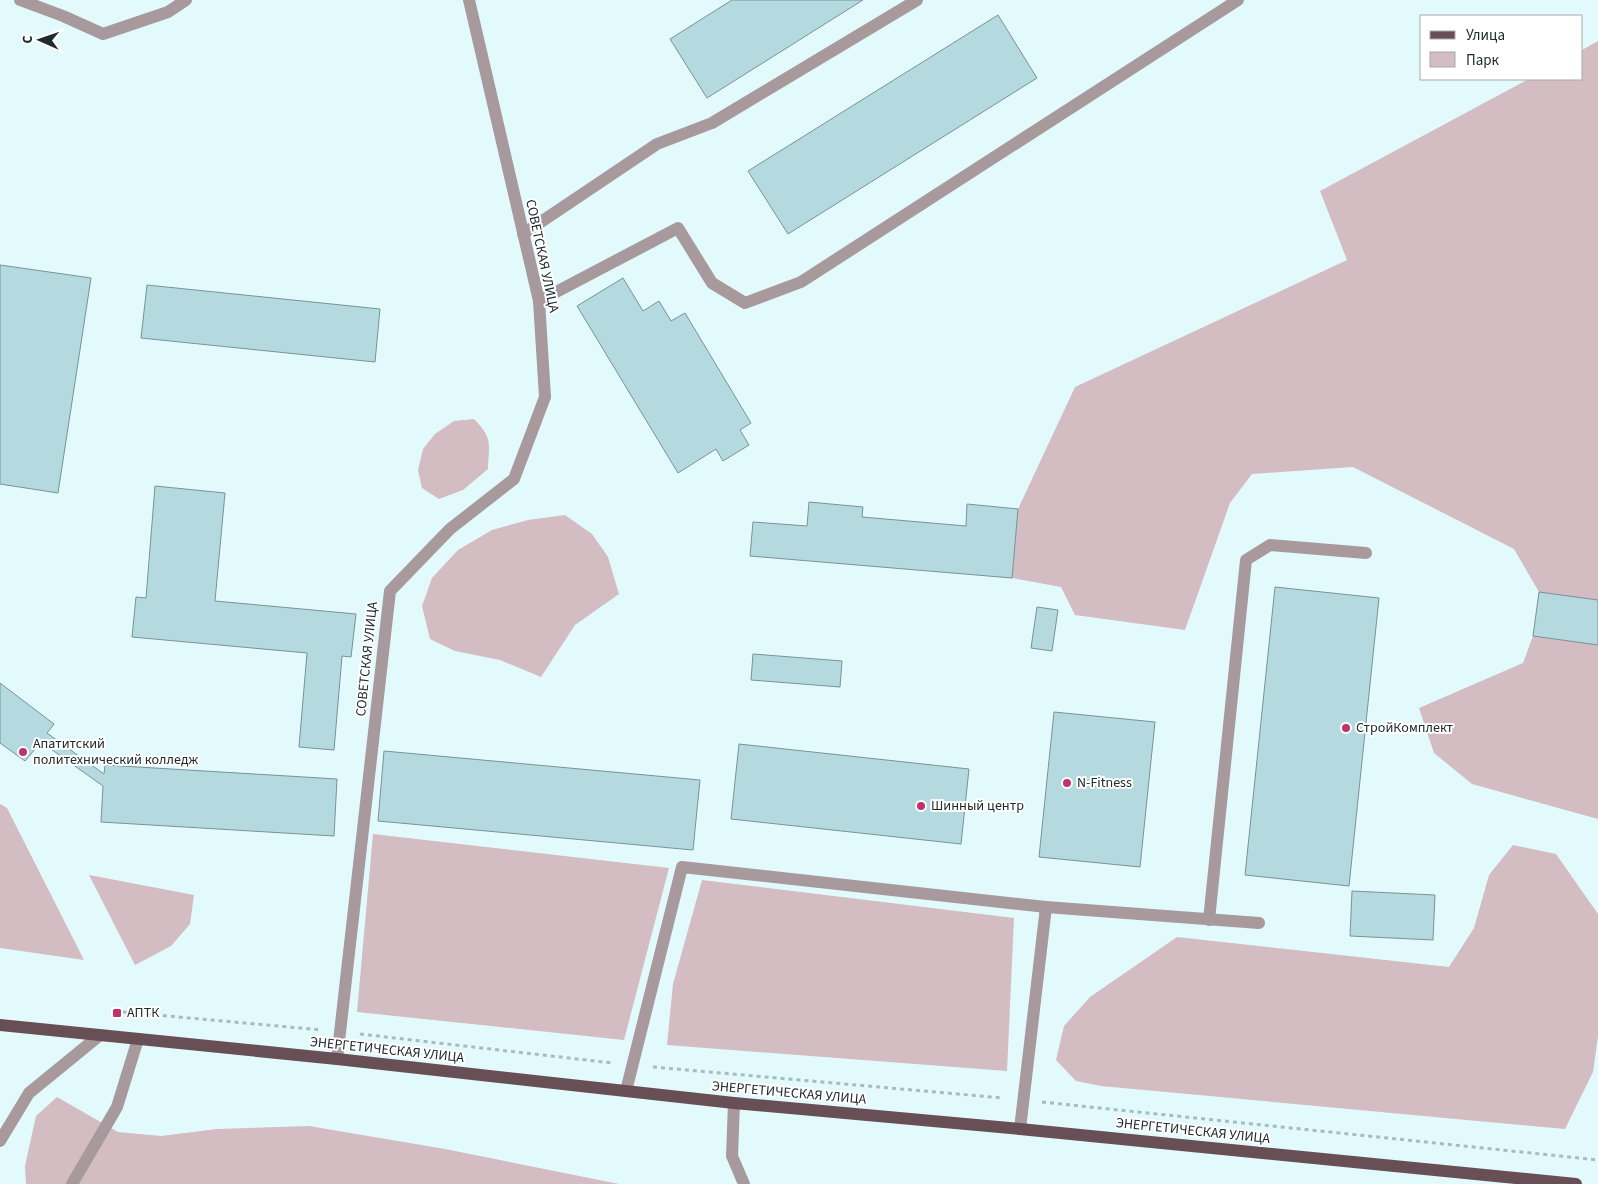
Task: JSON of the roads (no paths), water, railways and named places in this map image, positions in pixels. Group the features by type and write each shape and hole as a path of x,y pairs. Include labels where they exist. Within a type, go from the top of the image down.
{"main road":[{"name":"ЭНЕРГЕТИЧЕСКАЯ УЛИЦА","path":"0,1025 336,1059 734,1103 1020,1129 1576,1184"}],"street":[{"path":"20,0 103,34 168,12 186,0"},
{"name":"СОВЕТСКАЯ УЛИЦА","path":"336,1059 390,591 450,529 514,479 545,396 539,301 469,0"},
{"path":"523,234 658,144 712,124 917,0"},
{"path":"539,301 678,228 712,283 745,303 801,282 1238,0"},
{"path":"1209,920 1246,560 1270,545 1366,553"},
{"path":"626,1091 682,867 1046,907 1259,923"},
{"path":"1020,1129 1046,907"},
{"path":"0,1141 29,1093 100,1035"},
{"path":"72,1184 116,1107 138,1039"},
{"path":"734,1103 732,1156 744,1184"}],"place":[{"name":"СтройКомплект","path":"1346,728"},
{"name":"Апатитский политехнический колледж","path":"23,752"},
{"name":"N-Fitness","path":"1067,783"},
{"name":"Шинный центр","path":"921,806"},
{"name":"АПТК","path":"117,1013"}]}
